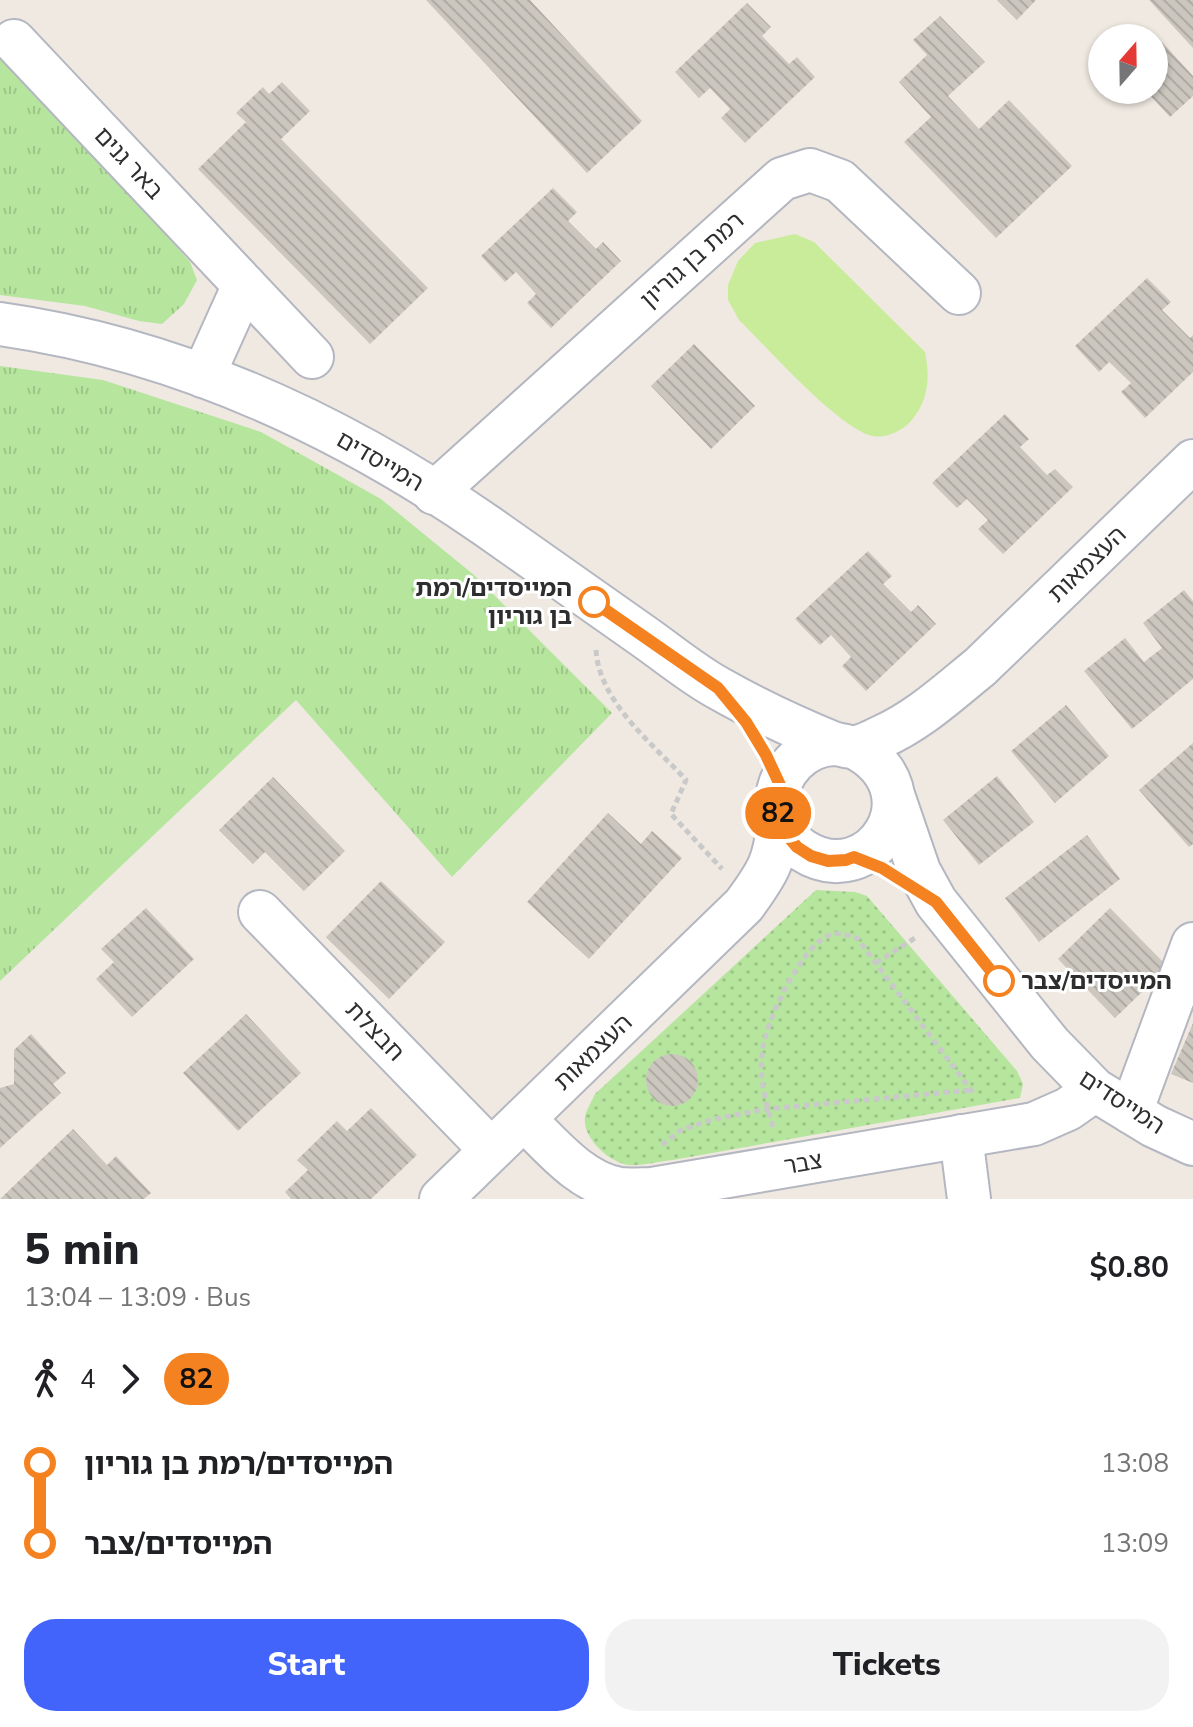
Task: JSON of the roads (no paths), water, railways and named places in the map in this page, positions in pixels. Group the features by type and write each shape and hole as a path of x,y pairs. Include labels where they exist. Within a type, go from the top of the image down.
{"street":[{"name":"באר גנים","path":"14,41 312,357"},
{"name":"רמת בן גוריון","path":"434,493 782,179 810,170 840,181 959,293"},
{"path":"203,376 244,285"},
{"name":"המייסדים","path":"0,324 112,346 246,392 328,430 434,493 718,688 803,731 845,746"},
{"name":"העצמאות","path":"892,790 928,729 980,667 1193,461"},
{"name":"העצמאות","path":"845,746 882,737 911,720 980,667"},
{"name":"המייסדים","path":"718,688 746,722 766,755 779,802"},
{"path":"845,746 872,756 883,768 892,790 893,815 888,831 877,845 841,859 811,856 797,847 786,834 779,802 787,770 798,757 815,748 845,746"},
{"name":"המייסדים","path":"892,790 915,861 936,902 1050,1044 1095,1090 1193,1144"},
{"name":"העצמאות","path":"473,1180 524,1119 747,902 768,871 776,851 779,802"},
{"name":"המייסדים","path":"841,859 882,868 936,902"},
{"name":"העצמאות","path":"747,902 810,866 841,859"},
{"name":"חבצלת","path":"260,912 473,1180"},
{"path":"1131,1112 1193,944"},
{"name":"צבר","path":"524,1119 575,1168 596,1181 619,1189 652,1189 1034,1124 1095,1090"},
{"path":"961,1136 969,1199"}],"place":[{"name":"המייסדים/רמת בן גוריון","path":"594,602"},
{"name":"המייסדים/צבר","path":"999,981"}]}
